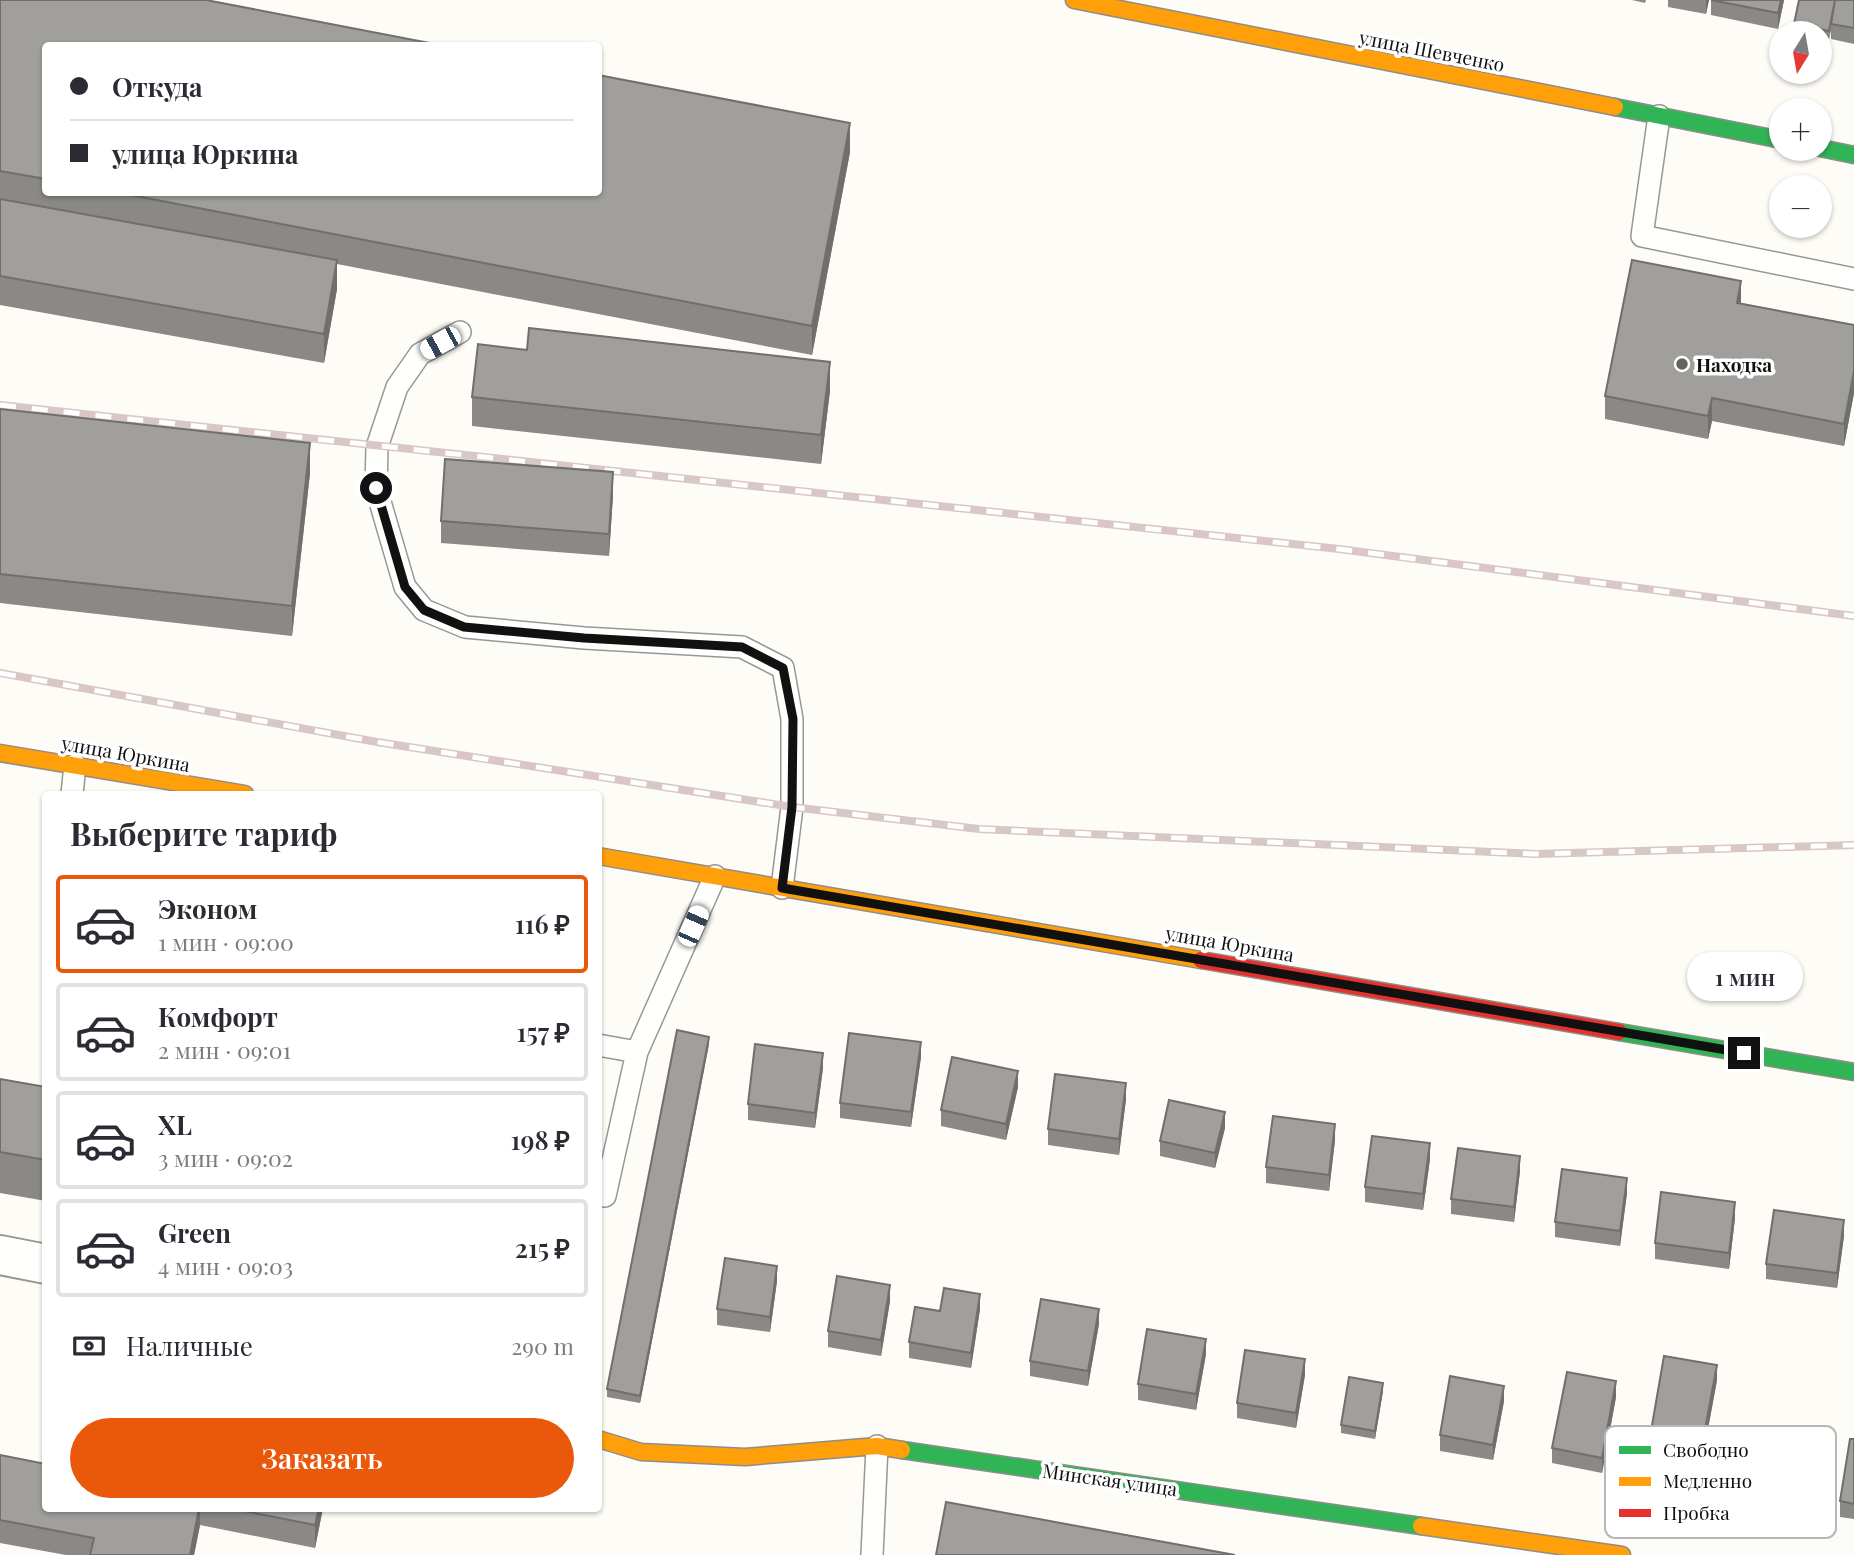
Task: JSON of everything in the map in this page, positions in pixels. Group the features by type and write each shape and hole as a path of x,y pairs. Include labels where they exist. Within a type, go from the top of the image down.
{"main road":[{"name":"улица Шевченко","path":"1074,0 1769,137"},
{"path":"1832,150 1854,155"},
{"name":"улица Юркина","path":"0,752 227,791"},
{"name":"улица Юркина","path":"602,857 1854,1072"},
{"name":"Минская улица","path":"602,1439 641,1452 745,1457 877,1446 1622,1555"}],"street":[{"path":"0,1255 42,1263"}],"lane":[{"path":"1659,116 1642,236 1854,279"},
{"path":"460,332 421,354 397,387 377,447 376,488 405,587 424,610 464,627 584,638 742,647 783,668 793,719 792,807 782,888"},
{"path":"72,791 75,765"},
{"path":"606,1196 637,1052 715,876"},
{"path":"602,1046 637,1052"},
{"path":"872,1555 877,1446"}],"building":[{"path":"0,0 206,0 424,42 42,42 42,178 0,171"},
{"path":"1711,0 1781,0 1778,13"},
{"path":"1799,0 1835,0 1831,21 1795,21"},
{"path":"1835,0 1854,0 1854,28 1832,24"},
{"path":"602,76 850,123 812,326 136,196 602,196"},
{"path":"0,199 337,260 324,334 0,276"},
{"path":"1632,260 1741,281 1737,303 1854,325 1854,371 1844,424 1712,398 1708,416 1605,396"},
{"path":"529,328 830,362 821,435 472,397 478,344 527,350"},
{"path":"0,409 310,443 292,606 0,574"},
{"path":"445,459 613,472 609,534 441,521"},
{"path":"677,1030 709,1037 640,1396 607,1389"},
{"path":"849,1033 921,1042 911,1112 840,1103"},
{"path":"755,1044 823,1053 815,1113 748,1104"},
{"path":"952,1057 1018,1071 1006,1124 941,1110"},
{"path":"1055,1074 1126,1083 1119,1139 1048,1129"},
{"path":"0,1079 42,1086 42,1159 0,1152"},
{"path":"1169,1100 1225,1112 1215,1153 1160,1141"},
{"path":"1273,1116 1335,1124 1329,1175 1266,1167"},
{"path":"1372,1136 1430,1143 1423,1194 1365,1187"},
{"path":"1458,1148 1520,1156 1514,1207 1451,1199"},
{"path":"1562,1169 1627,1178 1620,1231 1555,1222"},
{"path":"1661,1192 1735,1202 1729,1253 1655,1243"},
{"path":"1774,1210 1844,1220 1837,1273 1766,1264"},
{"path":"725,1258 777,1266 770,1317 717,1309"},
{"path":"837,1276 890,1285 881,1340 828,1331"},
{"path":"944,1288 980,1294 971,1353 909,1342 915,1307 940,1311"},
{"path":"1041,1299 1099,1309 1088,1371 1030,1361"},
{"path":"1147,1329 1206,1339 1196,1394 1138,1384"},
{"path":"1245,1350 1305,1359 1296,1413 1237,1403"},
{"path":"1664,1356 1717,1365 1706,1426 1652,1426"},
{"path":"1567,1372 1616,1381 1608,1426 1605,1426 1602,1458 1552,1448"},
{"path":"1450,1376 1504,1386 1493,1445 1440,1435"},
{"path":"1349,1377 1383,1383 1375,1431 1341,1425"},
{"path":"1850,1439 1854,1439 1854,1504 1840,1501"},
{"path":"0,1455 42,1463 42,1512 198,1512 190,1555 90,1555 94,1538 0,1520"},
{"path":"946,1502 1235,1555 936,1555"},
{"path":"249,1512 318,1512 315,1525"}],"railway":[{"path":"0,405 1339,549 1854,616"},
{"path":"0,673 377,742 792,807 979,829 1536,854 1854,845"}],"traffic: fast":[{"path":"1615,107 1769,137"},
{"path":"1832,150 1854,155"},
{"path":"1619,1032 1854,1072"},
{"path":"902,1450 1421,1526"}],"traffic: slow":[{"path":"1074,0 1615,107"},
{"path":"0,753 227,791"},
{"path":"602,857 1201,960"},
{"path":"602,1440 641,1452 745,1457 877,1446 902,1450"},
{"path":"1421,1526 1622,1555"}],"traffic: jam":[{"path":"1201,960 1619,1032"}],"place":[{"name":"Находка","path":"1682,364"}],"route":[{"path":"376,488 405,587 424,610 464,627 584,638 742,647 783,668 793,719 792,807 782,888 1744,1053"}]}
